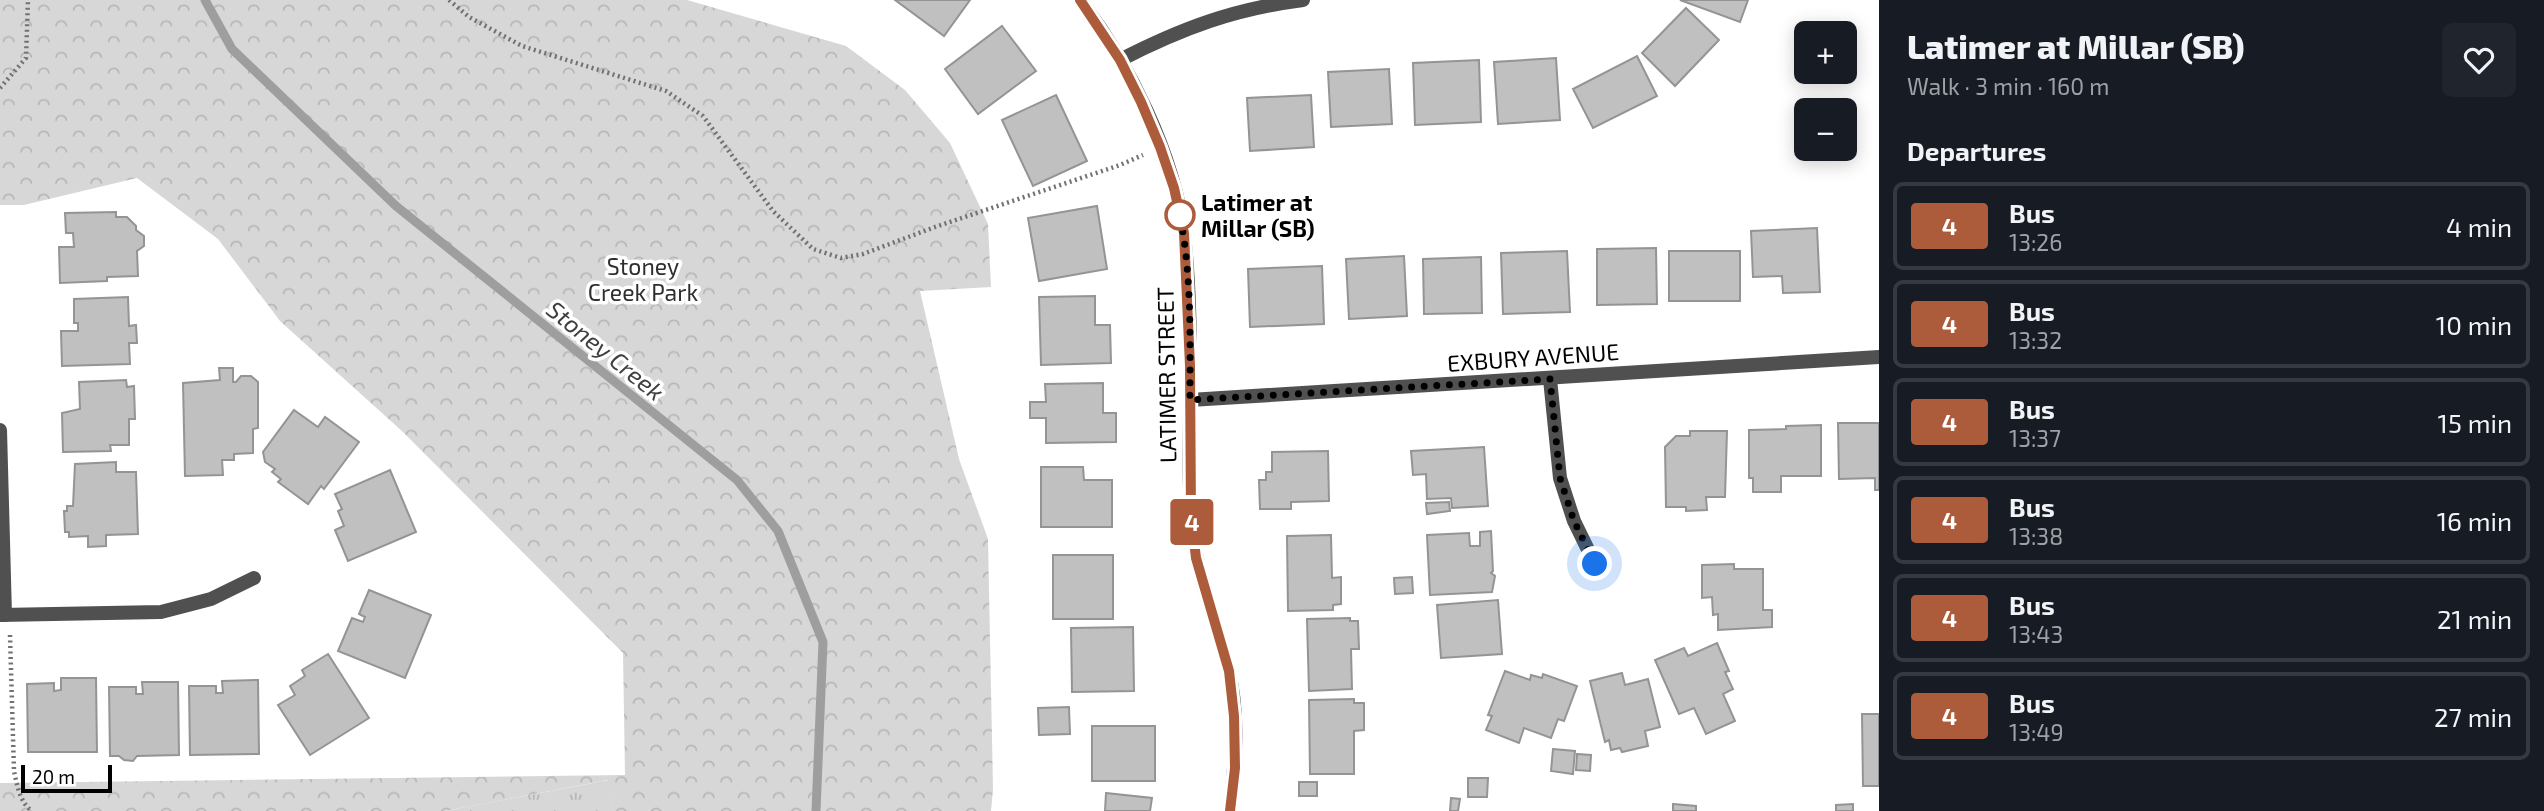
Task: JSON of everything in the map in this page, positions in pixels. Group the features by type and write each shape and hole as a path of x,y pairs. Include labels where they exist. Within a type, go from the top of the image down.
{"street":[{"name":"LATIMER STREET","path":"1080,0 1120,60 1160,147 1174,188 1184,233 1188,294 1191,516 1196,558 1229,671 1234,716 1235,768 1230,811"},
{"path":"1120,60 1160,40 1227,14 1303,0"},
{"name":"EXBURY AVENUE","path":"1190,400 1879,357"},
{"path":"1550,379 1560,478 1574,521 1595,564"},
{"path":"0,430 2,615 161,612 211,599 254,578"}],"path":[{"path":"0,88 26,58 28,0"},
{"path":"449,0 469,17 522,46 666,91 676,97 703,116 773,211 813,249 841,258 863,254 1120,165 1160,147"},
{"path":"10,635 14,771 26,807 32,811"}],"green space":[{"name":"Stoney Creek Park","path":"0,0 687,0 846,46 905,90 950,143 988,224 991,287 920,291 959,459 988,539 993,789 991,811 613,811 608,780 445,811 0,811 0,783 625,775 623,653 403,432 280,321 218,239 137,178 24,205 0,205"},
{"path":"609,780 613,811 445,811"}],"building":[{"path":"895,0 970,0 944,36"},
{"path":"1680,0 1748,0 1740,22"},
{"path":"1686,8 1719,40 1675,86 1642,53"},
{"path":"1002,26 1036,71 978,114 945,69"},
{"path":"1637,56 1657,96 1593,128 1573,89"},
{"path":"1556,58 1560,120 1498,124 1494,62"},
{"path":"1479,60 1481,122 1415,125 1413,63"},
{"path":"1389,69 1392,124 1331,127 1328,72"},
{"path":"1056,95 1087,161 1033,186 1002,120"},
{"path":"1311,95 1314,147 1250,151 1247,98"},
{"path":"1097,206 1107,269 1039,281 1028,218"},
{"path":"116,212 116,217 127,217 144,236 144,246 137,251 138,276 107,277 107,281 60,283 59,247 74,247 73,233 66,233 65,213"},
{"path":"1817,228 1820,292 1783,293 1782,276 1753,277 1751,231"},
{"path":"1656,248 1657,304 1597,305 1597,249"},
{"path":"1567,251 1570,312 1503,314 1501,253"},
{"path":"1669,251 1740,251 1740,301 1669,301"},
{"path":"1404,256 1407,316 1349,319 1346,259"},
{"path":"1481,257 1482,313 1424,314 1423,259"},
{"path":"1322,266 1324,324 1250,327 1248,269"},
{"path":"1095,296 1095,325 1110,325 1111,363 1041,365 1039,297"},
{"path":"128,297 129,326 136,325 137,343 129,343 130,364 62,366 61,331 78,331 78,323 74,323 74,299"},
{"path":"219,368 233,368 233,382 241,376 251,376 258,382 258,428 253,429 253,453 234,454 234,460 222,460 223,475 185,476 183,383 220,380"},
{"path":"126,380 127,387 134,386 135,419 129,419 129,445 110,445 111,451 63,452 62,413 80,409 79,382"},
{"path":"1103,383 1103,413 1116,413 1116,442 1046,443 1046,418 1030,418 1030,402 1046,402 1045,384"},
{"path":"294,410 318,427 325,417 359,442 324,489 321,486 308,504 278,482 281,479 272,472 275,469 265,462 263,452"},
{"path":"1838,423 1879,423 1879,490 1875,490 1875,478 1839,479"},
{"path":"1821,425 1821,476 1781,476 1781,492 1753,492 1753,478 1749,478 1749,430"},
{"path":"1690,431 1727,431 1725,497 1706,497 1707,510 1686,511 1686,507 1666,507 1665,447 1676,436 1690,436"},
{"path":"1484,447 1488,506 1452,508 1451,498 1427,499 1426,474 1413,475 1411,451"},
{"path":"1328,451 1329,501 1291,502 1291,509 1260,509 1259,480 1266,480 1266,472 1272,472 1272,452"},
{"path":"116,462 116,472 136,472 138,534 106,535 106,546 88,547 88,536 69,537 69,532 65,532 64,511 67,511 67,506 73,506 75,464"},
{"path":"1041,467 1083,467 1084,480 1112,480 1112,527 1041,527"},
{"path":"390,470 416,532 348,561 335,530 344,526 338,511 342,509 335,494"},
{"path":"1449,502 1450,511 1427,514 1426,503"},
{"path":"1491,531 1491,573 1495,576 1492,592 1430,595 1427,535 1469,533 1470,546 1480,546 1480,532"},
{"path":"1331,535 1332,578 1341,577 1341,604 1333,605 1333,610 1288,611 1287,536"},
{"path":"1053,555 1113,555 1113,619 1053,619"},
{"path":"1734,564 1734,569 1763,569 1763,610 1772,610 1772,627 1718,630 1718,614 1713,615 1712,597 1702,598 1702,565"},
{"path":"1412,577 1413,593 1395,594 1394,578"},
{"path":"369,590 431,615 405,678 338,651 352,618 363,622 365,617 359,614"},
{"path":"1498,600 1502,654 1441,658 1437,605"},
{"path":"1350,618 1350,621 1358,621 1359,649 1351,649 1352,689 1309,691 1307,619"},
{"path":"1133,627 1134,691 1072,692 1071,628"},
{"path":"1717,643 1729,671 1725,672 1733,689 1723,694 1735,721 1706,734 1694,708 1679,714 1655,660 1684,648 1688,656"},
{"path":"328,654 369,718 310,755 278,705 295,695 290,686 305,676 302,670"},
{"path":"1505,671 1530,680 1531,675 1542,678 1543,674 1577,686 1564,721 1558,719 1551,738 1524,728 1519,743 1486,730 1492,716 1488,715"},
{"path":"1622,673 1625,685 1648,679 1660,727 1645,731 1648,746 1622,752 1620,748 1611,750 1609,740 1605,742 1590,681"},
{"path":"61,678 96,678 97,752 28,752 27,684 54,683 54,691 61,690"},
{"path":"258,680 259,754 190,755 189,686 216,686 216,693 223,693 222,681"},
{"path":"142,682 178,682 179,755 137,756 133,761 110,756 109,687 136,687 136,694 143,694"},
{"path":"1354,699 1354,703 1364,703 1364,730 1354,731 1354,774 1310,774 1309,700"},
{"path":"1069,707 1070,734 1039,735 1038,708"},
{"path":"1862,714 1879,714 1879,786 1863,786"},
{"path":"1092,726 1155,726 1155,781 1092,781"},
{"path":"1553,749 1575,751 1573,774 1551,771"},
{"path":"1577,754 1591,755 1590,771 1576,770"},
{"path":"1468,778 1488,778 1487,797 1468,797"},
{"path":"1299,782 1317,782 1317,796 1299,796"},
{"path":"1106,793 1152,798 1150,811 1105,811"},
{"path":"1451,798 1460,799 1458,811 1450,811"},
{"path":"1673,804 1696,806 1696,811 1673,811"},
{"path":"1853,804 1853,811 1836,811 1836,805"}],"waterway":[{"name":"Stoney Creek","path":"205,0 232,49 396,206 737,480 778,531 823,642 816,811"}],"bus line":[{"name":"4","path":"1080,0 1120,60 1141,102 1174,188 1184,233 1190,366 1191,516 1196,558 1229,671 1234,716 1235,768 1230,811"}],"place":[{"name":"Latimer at Millar (SB)","path":"1180,215"}],"route":[{"path":"1180,215 1179,211 1184,233 1188,294 1190,400 1550,379 1560,478 1574,521 1595,564"}]}
